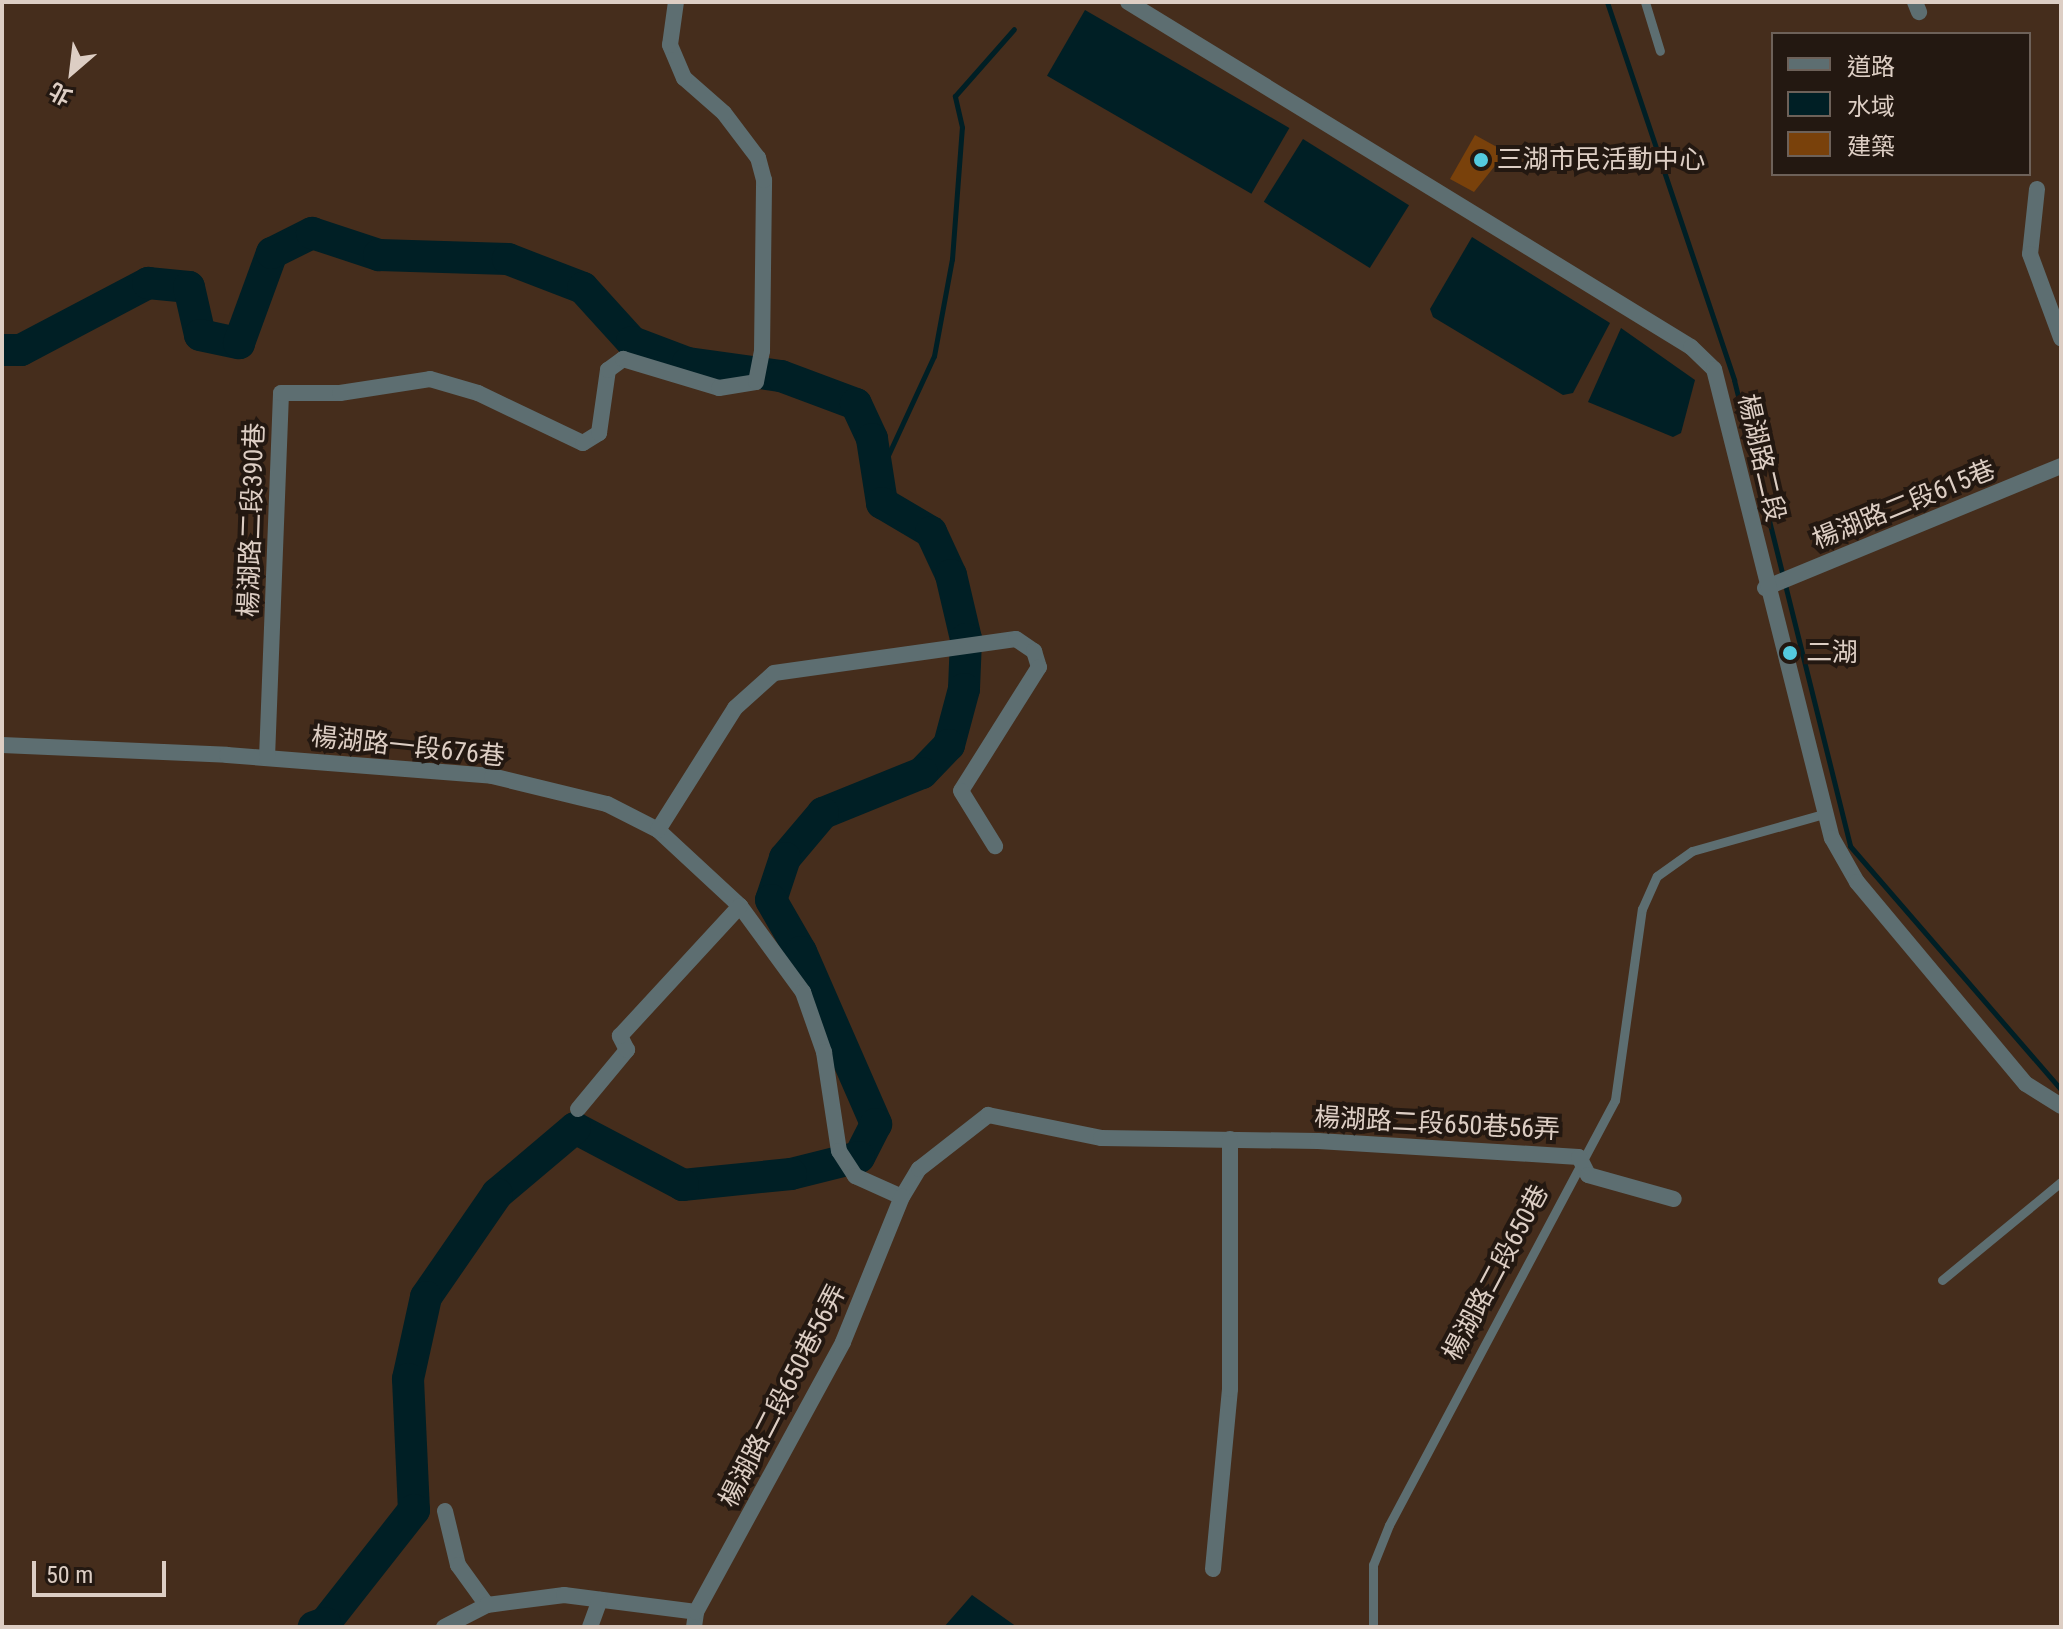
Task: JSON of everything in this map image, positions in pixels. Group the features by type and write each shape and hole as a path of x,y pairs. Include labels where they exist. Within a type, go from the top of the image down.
{"street":[{"name":"楊湖路二段390巷","path":"267,758 281,393 340,393 430,379 478,393 583,443 599,433 608,370 623,359 719,388 756,382 762,351 764,180 758,158 724,113 684,78 670,45 676,2"},
{"name":"楊湖路二段","path":"1128,2 1691,347 1714,369 1730,417 1765,588 1824,814 1857,882 2026,1084 2061,1106"},
{"path":"2037,189 2030,254 2061,338"},
{"name":"楊湖路二段615巷","path":"1765,588 2061,466"},
{"path":"658,830 735,708 774,673 983,641 1016,639 1034,651 1039,667 961,791 995,846"},
{"name":"楊湖路一段676巷","path":"2,745 267,758 492,776 607,804 658,830 740,906 803,992 824,1052 839,1151 855,1176 902,1197"},
{"path":"578,1109 627,1050 620,1036 740,906"},
{"name":"楊湖路二段650巷56弄","path":"444,1627 487,1605 564,1595 695,1620 843,1342 902,1197 919,1169 988,1115 1101,1138 1230,1139 1579,1157 1588,1175 1674,1199"},
{"path":"1213,1569 1230,1389 1230,1139"},
{"path":"445,1511 458,1565 487,1605"},
{"path":"590,1627 600,1600"}],"lane":[{"path":"1645,2 1660,51"},
{"name":"楊湖路二段650巷","path":"1373,1627 1373,1565 1389,1525 1579,1157 1615,1100 1642,909 1657,876 1692,851 1824,814"},
{"path":"1942,1280 2061,1182"}],"water":[{"path":"1085,10 1289,128 1251,194 1047,76"},
{"path":"1303,139 1409,205 1370,268 1264,202"},
{"path":"1472,237 1610,323 1573,393 1563,395 1433,317 1430,309"},
{"path":"1621,328 1695,380 1681,433 1673,437 1588,402"},
{"path":"972,1595 1017,1627 944,1627"}],"building":[{"name":"三湖市民活動中心","path":"1475,135 1506,152 1474,192 1450,179"}],"waterway":[{"path":"1607,2 1734,380 1850,846 2061,1090"},
{"path":"878,477 934,356 952,259 962,127 955,96 1014,29"},
{"path":"2,350 21,350 148,283 189,287 200,335 239,343 272,253 312,233 379,255 508,259 583,288 632,342 688,363 781,376 856,404 872,439 882,503 931,532 951,575 966,639 964,689 949,745 922,773 823,813 785,858 771,900 801,952 876,1124 859,1157 791,1174 683,1185 575,1128 497,1194 426,1297 408,1379 414,1510 325,1623 314,1627"}],"place":[{"name":"三湖市民活動中心","path":"1481,160"},
{"name":"二湖","path":"1790,653"}]}
